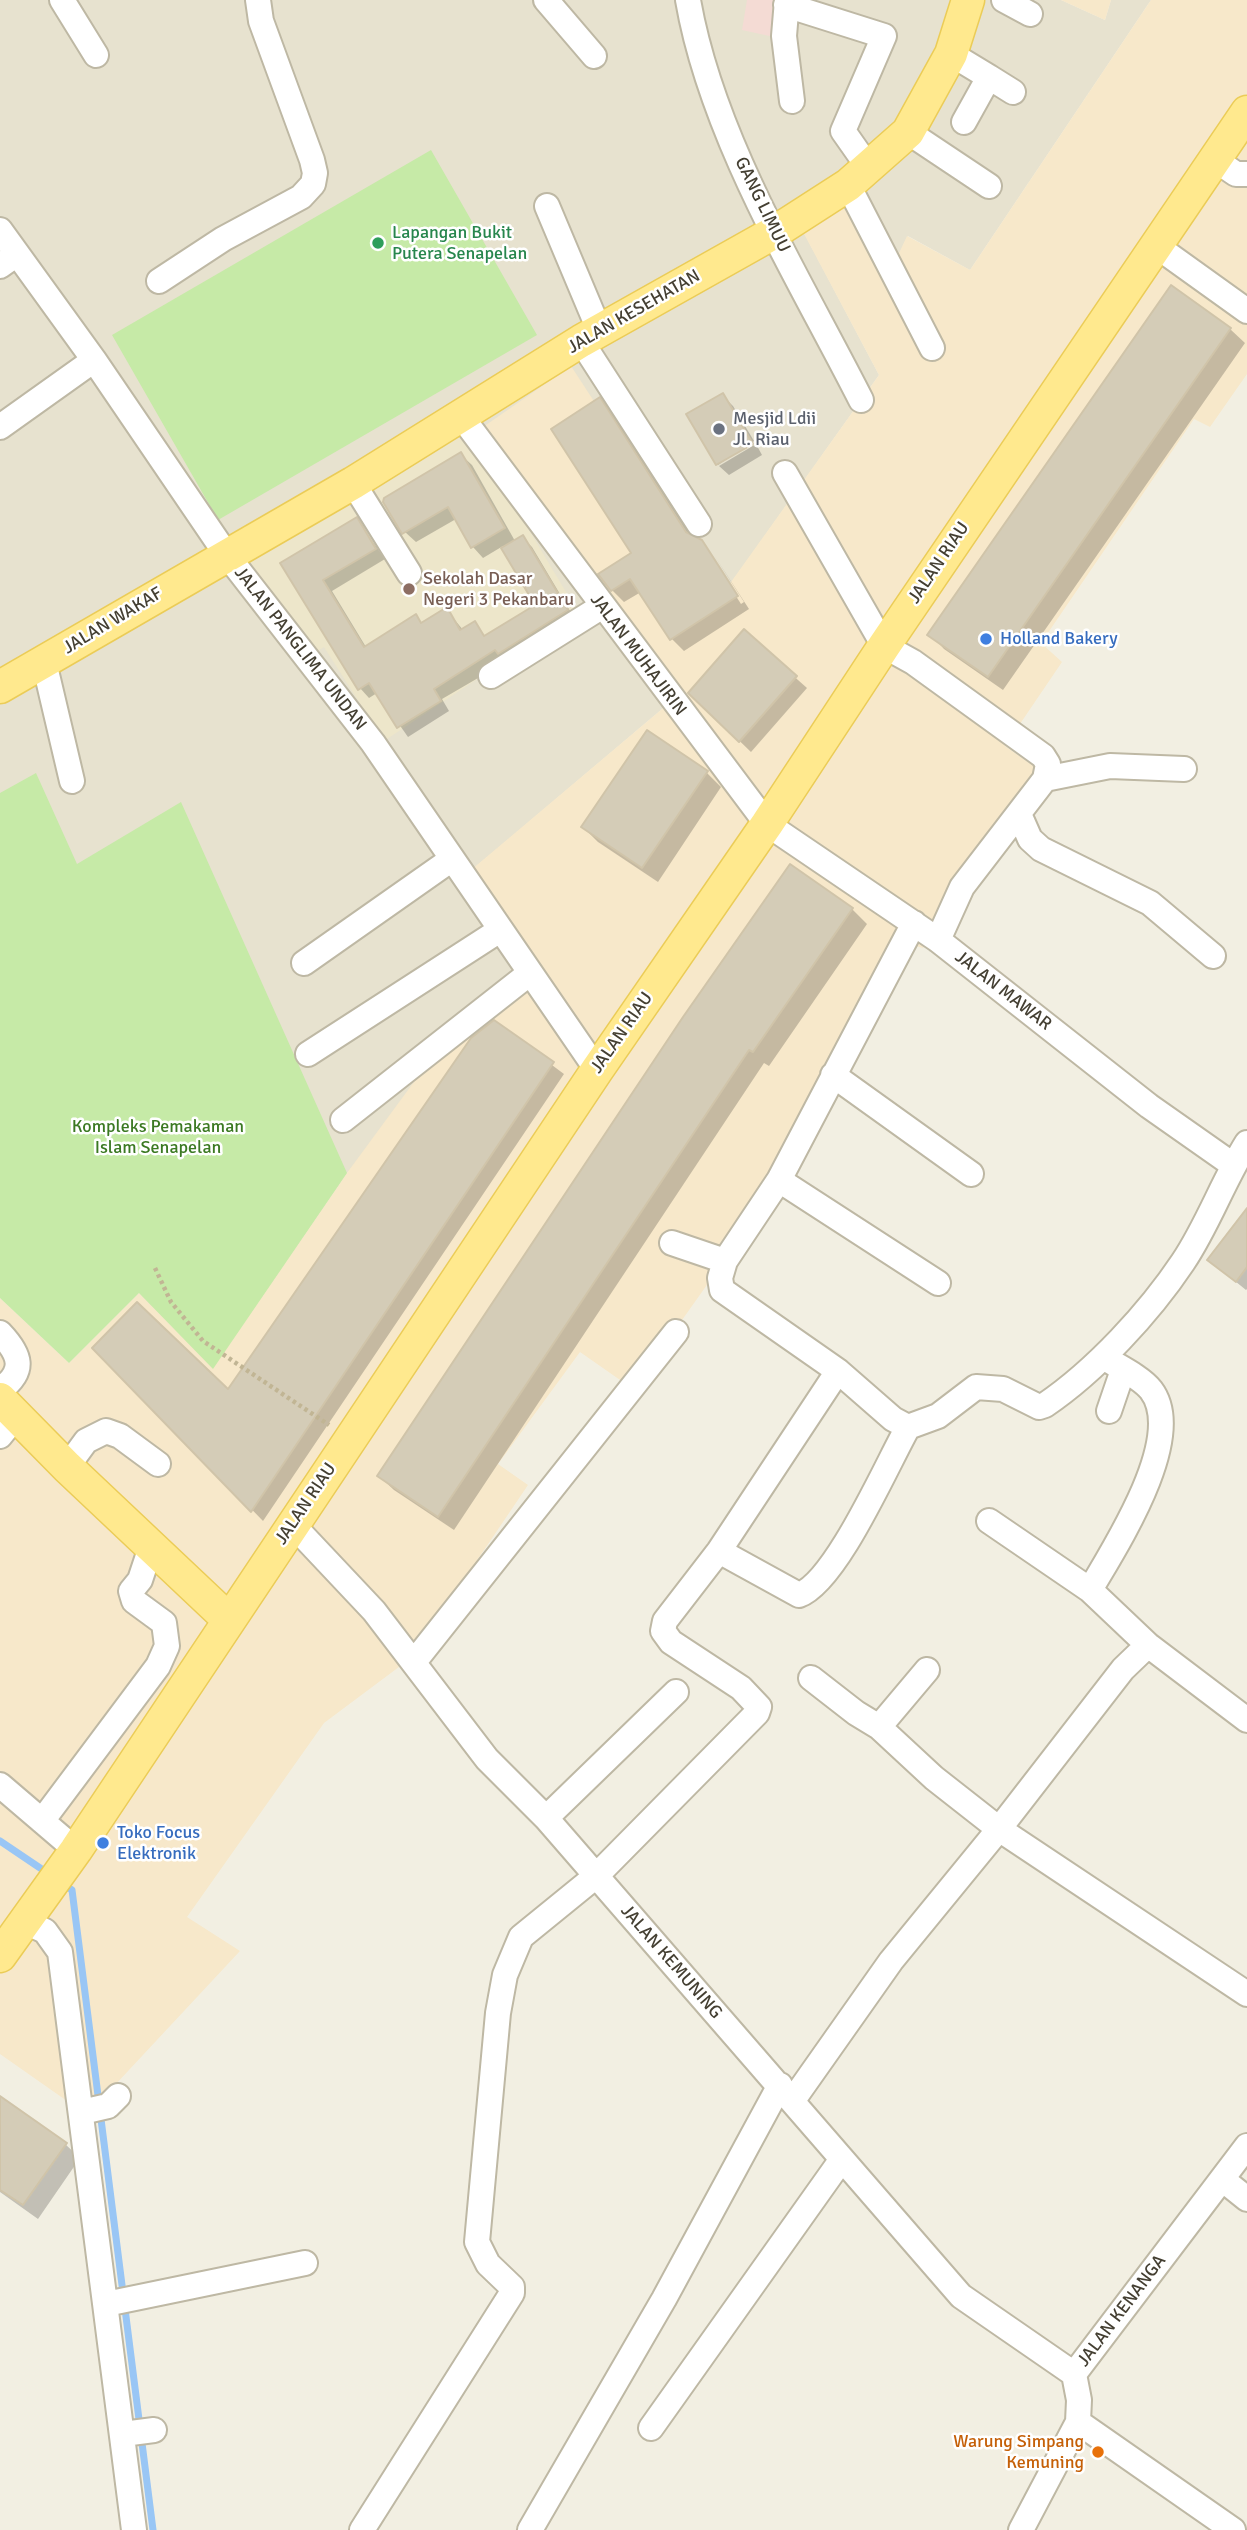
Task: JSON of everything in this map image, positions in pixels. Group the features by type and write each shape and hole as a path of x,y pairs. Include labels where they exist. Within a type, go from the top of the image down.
{"main road":[{"name":"JALAN KESEHATAN","path":"226,554 353,483 591,337 775,232 859,176 908,132 951,54 968,0"},
{"name":"JALAN RIAU","path":"0,1956 72,1855 597,1070 767,824 884,646 1247,112"},
{"name":"JALAN WAKAF","path":"0,687 226,554"},
{"path":"4,1410 228,1619"}],"street":[{"path":"62,0 96,55"},
{"path":"159,281 223,239 301,197 313,184 315,173 312,160 261,21 258,0"},
{"path":"546,0 594,56"},
{"name":"GANG LIMUU","path":"688,0 696,43 735,149 862,400"},
{"path":"1004,0 1030,14"},
{"path":"792,101 786,68 787,2 884,36 843,131 859,176 932,348"},
{"path":"951,54 1013,92"},
{"path":"964,122 989,78"},
{"path":"908,132 989,186"},
{"path":"1214,159 1236,174 1247,174"},
{"path":"547,206 591,337 699,524"},
{"name":"JALAN PANGLIMA UNDAN","path":"0,230 9,260 94,360 226,554 373,743 597,1070"},
{"path":"1155,245 1247,311"},
{"path":"0,427 94,360"},
{"name":"JALAN MUHAJIRIN","path":"461,416 601,607 767,824"},
{"path":"785,473 884,646 913,662 1043,756 1048,764 1045,779 962,887 938,940"},
{"path":"353,483 409,573"},
{"path":"491,676 601,607"},
{"path":"44,662 72,781"},
{"path":"1045,779 1111,766 1184,769"},
{"path":"1019,814 1030,839 1041,849 1150,903 1213,956"},
{"name":"JALAN MAWAR","path":"767,824 938,940 1149,1106 1233,1165"},
{"path":"304,963 452,859"},
{"path":"908,1427 893,1419 838,1371 722,1290 720,1278 725,1261 779,1180 914,923"},
{"path":"308,1054 500,929"},
{"path":"343,1120 530,973"},
{"path":"833,1075 971,1174"},
{"path":"1109,1411 1113,1364 1131,1328 1184,1261 1247,1143"},
{"path":"779,1180 938,1283"},
{"path":"673,1244 725,1261"},
{"path":"414,1662 676,1332"},
{"path":"0,1333 14,1351 19,1366 4,1410"},
{"path":"719,1551 799,1595 811,1591 833,1564 908,1427 938,1416 975,1387 1003,1389 1039,1407 1113,1364"},
{"path":"1090,1590 1129,1526 1161,1432 1161,1407 1150,1388 1113,1364"},
{"path":"362,2530 512,2293 512,2287 481,2255 477,2242 498,2013 505,1975 521,1937 596,1876 757,1713 759,1707 741,1688 671,1642 663,1631 665,1621 719,1551 838,1371"},
{"path":"67,1467 86,1441 106,1431 158,1464"},
{"path":"989,1521 1090,1590 1148,1645 1247,1720"},
{"name":"JALAN KEMUNING","path":"292,1524 374,1612 487,1759 546,1818 961,2296 1073,2374"},
{"path":"42,1821 158,1666 166,1646 164,1623 134,1601 131,1591 140,1580 152,1547"},
{"path":"530,2530 786,2093 999,1829 1123,1669 1148,1645"},
{"path":"879,1727 927,1670"},
{"path":"811,1678 879,1727 934,1778 999,1829 1247,1994"},
{"path":"546,1818 676,1692"},
{"path":"0,1785 42,1821 72,1855"},
{"path":"23,1921 45,1931 60,1952 99,2106 114,2302 136,2432 134,2530"},
{"name":"JALAN KENANGA","path":"1078,2422 1079,2400 1073,2374 1247,2146"},
{"path":"650,2428 842,2159"},
{"path":"1222,2179 1247,2199"},
{"path":"114,2302 305,2263"},
{"path":"1021,2530 1078,2422 1233,2530"}],"path":[{"path":"155,1268 171,1302 203,1342 330,1425"}],"shaded area":[{"path":"0,0 1061,0 1105,20 1111,0 1151,0 970,270 908,236 894,264 803,231 879,375 721,597 668,704 459,881 531,979 347,1173 213,1369 139,1293 0,1298"},
{"path":"747,0 782,0 774,37 742,30"},
{"path":"1061,0 1111,0 1105,20"},
{"path":"1151,0 1247,0 1247,374 1210,427 1194,419 1041,643 1062,662 1005,746 1045,774 923,948 900,941 714,1275 633,1389 580,1352 498,1464 528,1485 411,1658 324,1723 187,1917 240,1951 87,2115 0,2054 0,1298 69,1363 139,1293 213,1368 347,1173 433,1056 531,979 458,881 668,704 473,434 571,366 721,596 879,375 803,232 850,198 894,264 907,236 970,270"},
{"name":"Sekolah Dasar Negeri 3 Pekanbaru","path":"468,428 578,612 384,741 324,647 303,660 239,565"}],"green space":[{"name":"Lapangan Bukit Putera Senapelan","path":"431,150 537,335 218,520 112,335"},
{"name":"Kompleks Pemakaman Islam Senapelan","path":"36,773 77,864 181,802 347,1173 213,1369 139,1293 69,1363 0,1298 0,793"}],"building":[{"path":"1171,285 1231,328 988,677 927,635"},
{"name":"Mesjid Ldii Jl. Riau","path":"723,393 753,444 716,465 686,414"},
{"path":"600,397 686,532 702,540 738,596 670,640 630,579 611,591 598,574 631,553 551,429"},
{"path":"461,452 505,528 471,548 448,507 402,534 383,502 384,498"},
{"path":"357,517 376,549 323,580 364,647 416,614 421,623 447,607 460,630 475,621 484,636 535,605 501,548 523,535 568,610 498,654 495,650 434,689 441,701 397,728 369,683 358,690 280,563"},
{"path":"744,629 797,676 739,742 688,693"},
{"path":"647,730 708,771 642,868 581,827"},
{"path":"790,864 853,908 753,1052 749,1050 438,1517 377,1476 683,1017"},
{"path":"494,1020 554,1062 251,1512 92,1348 137,1302 228,1389 471,1038"},
{"path":"1247,1208 1247,1267 1236,1282 1207,1260"},
{"path":"0,2096 67,2143 23,2205 0,2190"}],"waterway":[{"path":"0,1841 49,1874"},
{"path":"61,1883 72,1890 153,2530"}],"place":[{"name":"Lapangan Bukit Putera Senapelan","path":"378,243"},
{"name":"Mesjid Ldii Jl. Riau","path":"719,429"},
{"name":"Sekolah Dasar Negeri 3 Pekanbaru","path":"409,589"},
{"name":"Holland Bakery","path":"986,639"},
{"name":"Toko Focus Elektronik","path":"103,1843"},
{"name":"Warung Simpang Kemuning","path":"1098,2452"}]}
